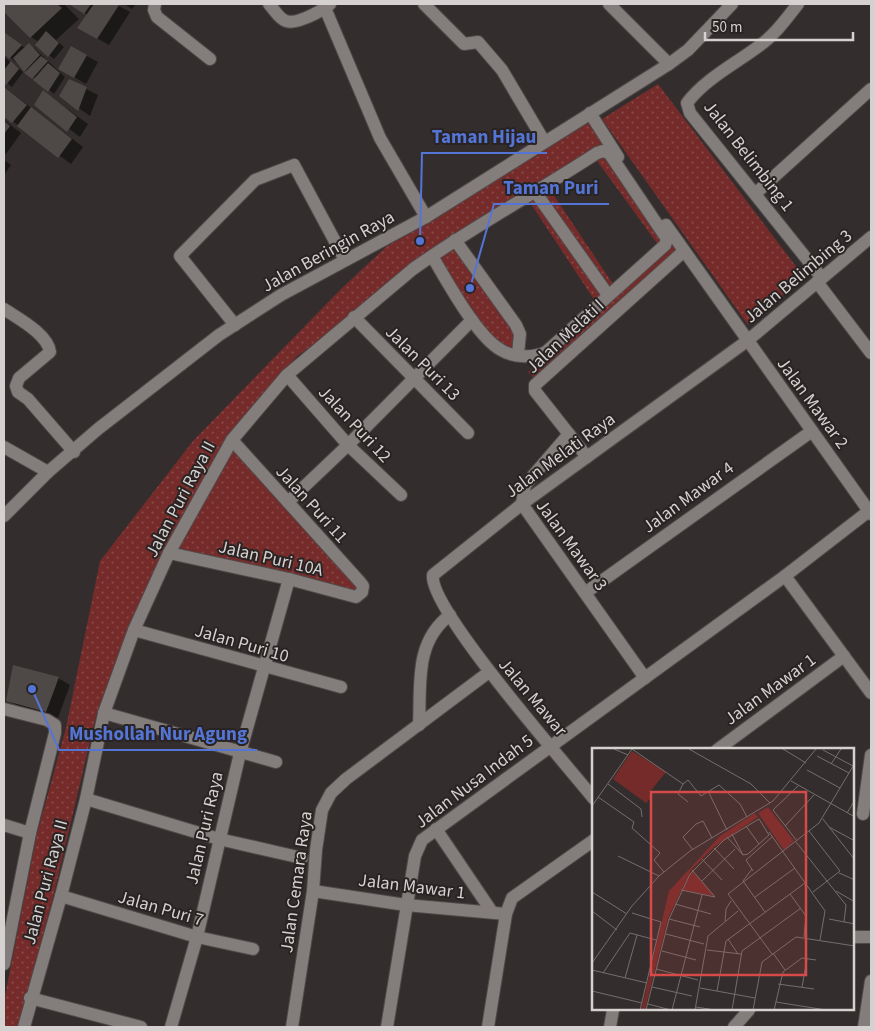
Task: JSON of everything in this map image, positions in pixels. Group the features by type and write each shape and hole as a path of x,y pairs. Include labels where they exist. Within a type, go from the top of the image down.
{"street":[{"path":"155,4 154,10 157,17 210,59"},
{"path":"269,4 288,22 313,15 328,6 380,138 426,217"},
{"path":"424,4 464,44 478,42 502,70 544,141"},
{"path":"609,4 669,64"},
{"name":"Jalan Beringin Raya","path":"4,516 48,472 74,452 98,429 155,383 235,325 281,295 426,217 669,64 688,50 732,4"},
{"name":"Jalan Belimbing 1","path":"798,4 781,26 761,45 719,74 686,103 690,113 756,193 871,353"},
{"path":"756,193 871,89"},
{"name":"Jalan Mawar 2","path":"550,745 645,678 870,513 607,141 590,113"},
{"name":"Jalan Puri Raya II","path":"24,1027 30,998 61,896 86,799 104,713 134,630 169,553 232,440 287,375 354,317 432,256 536,193 596,153 603,151 609,153 667,239 665,245 608,295"},
{"path":"235,325 180,256 255,180 294,165 346,260"},
{"path":"432,256 472,320 502,351 529,357 546,352 608,295 536,193"},
{"name":"Jalan Belimbing 3","path":"747,341 871,237"},
{"path":"456,240 520,334 518,354"},
{"name":"Jalan Melati I","path":"587,457 535,391 535,385 684,251"},
{"path":"4,309 29,325 49,345 50,352 19,378 16,386 18,392 28,399 74,452"},
{"name":"Jalan Puri 13","path":"354,317 468,433"},
{"path":"288,502 348,445 472,320"},
{"name":"Jalan Melati Raya","path":"450,615 433,585 432,575 522,504 747,341"},
{"name":"Jalan Puri 12","path":"287,375 348,445 401,495"},
{"name":"Jalan Mawar 4","path":"585,593 812,431"},
{"name":"Jalan Mawar 3","path":"569,434 525,485 522,504 645,678"},
{"name":"Jalan Puri 11","path":"232,440 360,582 363,586 362,592"},
{"path":"4,446 48,472"},
{"name":"Jalan Puri 10A","path":"169,553 288,579 356,597 362,592"},
{"path":"785,576 871,693"},
{"name":"Jalan Puri Raya","path":"171,1027 196,937 240,752 288,579"},
{"path":"419,725 424,653 428,638 438,624 450,615"},
{"name":"Jalan Mawar","path":"450,615 489,672 592,797"},
{"name":"Jalan Puri 10","path":"134,630 264,668 341,688"},
{"name":"Jalan Mawar 1","path":"720,748 844,656"},
{"name":"Jalan Cemara Raya","path":"292,1027 313,891 316,850 322,810 331,793 346,779 489,672"},
{"path":"4,709 47,720 54,725 55,733 30,833 4,964"},
{"path":"104,713 276,762"},
{"name":"Jalan Nusa Indah 5","path":"387,1027 415,856 422,840 550,745"},
{"path":"863,814 871,755"},
{"path":"86,799 220,839 302,858"},
{"path":"4,825 30,833"},
{"path":"436,829 492,912"},
{"path":"488,1027 506,914 512,898 592,841"},
{"name":"Jalan Mawar 1","path":"313,891 406,905 506,914"},
{"name":"Jalan Puri 7","path":"61,896 196,937 253,949"},
{"path":"855,937 871,937"},
{"path":"864,1027 871,981"},
{"path":"30,998 141,1027"},
{"path":"610,1027 613,1011"},
{"path":"734,1027 748,1011"}],"shaded area":[{"path":"658,84 804,277 748,325 602,119"},
{"path":"588,119 604,143 533,190 297,356 226,438 128,629 97,712 54,893 18,1027 4,1027 4,1001 37,834 66,728 100,561 193,441 341,289 387,246 436,219"},
{"path":"606,153 665,237 659,246 595,158"},
{"path":"549,188 613,284 595,301 529,201"},
{"path":"454,242 518,334 517,352 492,340 434,257"},
{"path":"671,243 678,251 535,379 528,372"},
{"path":"231,447 359,587 355,593 176,550"}],"building":[{"path":"4,4 57,4 62,8 30,38 4,12"},
{"path":"69,4 91,4 84,14"},
{"path":"94,4 119,5 97,39 77,28"},
{"path":"46,31 59,43 48,57 35,45"},
{"path":"5,33 22,45 9,59 4,54"},
{"path":"29,43 40,55 24,72 13,58"},
{"path":"71,46 87,55 74,78 58,69"},
{"path":"41,56 48,61 32,79 24,73"},
{"path":"11,61 19,69 6,85 4,83 4,70"},
{"path":"48,63 60,73 48,92 33,80"},
{"path":"69,79 87,87 78,111 59,96"},
{"path":"4,87 27,105 12,123 4,117"},
{"path":"43,90 77,117 67,132 34,105"},
{"path":"31,107 72,139 58,158 17,126"},
{"path":"4,121 10,126 4,134"},
{"path":"13,665 59,677 46,712 6,701"}],"place":[{"name":"Taman Hijau","path":"420,241"},
{"name":"Taman Puri","path":"470,288"},
{"name":"Mushollah Nur Agung","path":"32,689"}]}
